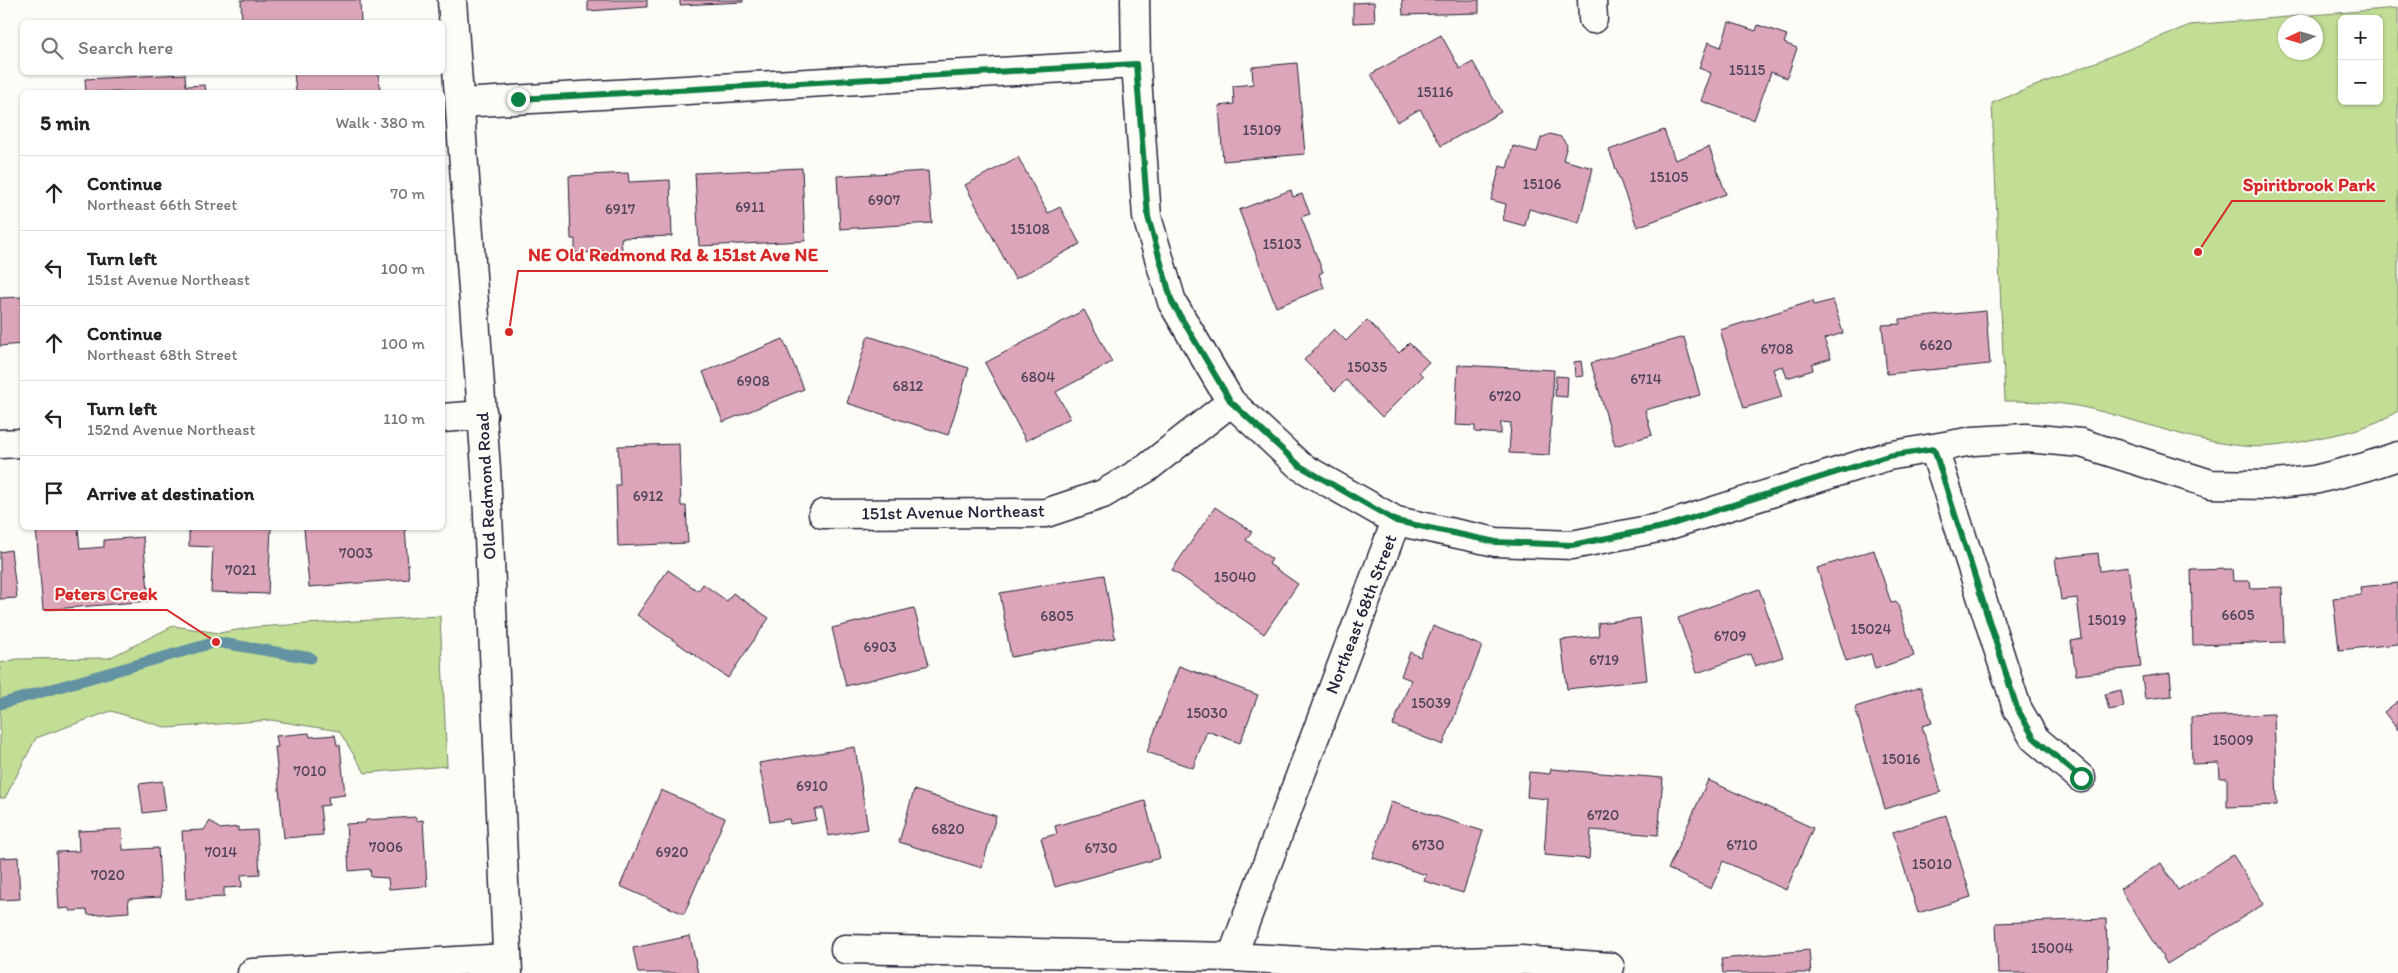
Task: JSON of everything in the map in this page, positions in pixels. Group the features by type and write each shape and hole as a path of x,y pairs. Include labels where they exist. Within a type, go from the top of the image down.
{"street":[{"name":"Old Redmond Road","path":"452,0 483,415 507,966"},
{"name":"Northeast 68th Street","path":"1135,0 1136,64 1148,217 1172,302 1231,402 1300,466 1396,521 1232,957"},
{"path":"461,103 1136,64"},
{"name":"151st Avenue Northeast","path":"823,514 1046,513 1104,494 1147,468 1231,402"},
{"path":"445,418 483,415"},
{"path":"1396,521 1496,542 1572,545 1663,527 1888,456 1973,441 2026,438 2080,443 2211,484 2266,485 2314,480 2365,467 2398,456"},
{"path":"0,444 20,443"},
{"path":"1934,449 2017,708 2034,738 2081,778"},
{"path":"845,949 1232,957 1374,965 1521,960 1610,967"},
{"path":"253,973 507,966"}],"green space":[{"path":"2398,8 2398,411 2362,428 2342,433 2283,445 2253,447 2201,439 2077,406 2005,401 1992,103 2190,25 2278,18 2278,60 2323,60 2323,15 2312,15"},
{"path":"440,616 447,766 365,773 339,731 271,720 168,728 111,711 36,738 5,798 0,798 0,663 17,659 109,658 173,626 219,633 255,627"}],"building":[{"path":"241,0 360,0 361,20 242,20"},
{"path":"588,0 647,0 647,7 588,11"},
{"path":"680,0 743,0 743,2 680,5"},
{"path":"1402,0 1479,0 1479,13 1403,15"},
{"path":"1374,2 1375,22 1353,23 1353,3"},
{"path":"1729,22 1756,31 1758,25 1787,35 1784,43 1797,48 1787,78 1771,72 1754,120 1701,101 1711,73 1699,68 1708,42 1721,47"},
{"path":"1441,35 1460,69 1473,62 1501,112 1441,146 1420,109 1397,122 1371,74"},
{"path":"1297,63 1305,154 1223,161 1219,106 1234,104 1233,86 1253,84 1252,67"},
{"path":"185,75 186,86 205,85 206,90 86,90 85,79"},
{"path":"294,75 379,75 380,90 296,90"},
{"path":"1664,130 1675,160 1709,147 1726,194 1637,227 1609,150"},
{"path":"1550,134 1561,137 1567,145 1563,160 1593,168 1579,223 1529,209 1525,226 1503,220 1506,204 1491,200 1500,166 1507,168 1513,146 1537,152 1541,138"},
{"path":"1018,157 1048,213 1060,207 1080,244 1015,279 965,185"},
{"path":"802,168 805,241 699,246 695,173"},
{"path":"928,171 932,223 840,229 837,176"},
{"path":"628,173 629,182 670,180 672,236 621,238 622,251 575,253 575,239 571,239 569,176"},
{"path":"1291,190 1293,197 1302,194 1310,214 1301,217 1323,272 1319,274 1324,288 1276,307 1239,210"},
{"path":"20,297 20,344 0,346 0,298"},
{"path":"1833,300 1843,333 1824,339 1831,358 1812,364 1813,370 1787,378 1783,366 1773,369 1782,397 1744,408 1720,330 1813,301 1814,305"},
{"path":"1084,310 1112,362 1056,392 1070,418 1026,441 985,363"},
{"path":"1986,311 1990,364 1887,374 1882,325 1900,324 1900,319"},
{"path":"1367,320 1399,353 1409,343 1429,362 1419,372 1423,376 1382,417 1346,380 1335,391 1304,360 1334,329 1346,341"},
{"path":"868,336 969,368 948,435 847,403"},
{"path":"1684,337 1700,395 1645,410 1652,435 1615,446 1591,363"},
{"path":"783,339 804,389 723,422 703,372"},
{"path":"1581,361 1583,376 1575,377 1574,362"},
{"path":"1458,365 1554,370 1549,455 1509,453 1511,423 1501,422 1501,434 1475,432 1475,426 1455,425"},
{"path":"1556,376 1568,377 1567,397 1555,396"},
{"path":"679,444 681,506 686,506 688,543 618,546 616,485 620,485 618,446"},
{"path":"1215,507 1252,532 1246,540 1272,559 1269,564 1298,584 1264,634 1172,570"},
{"path":"36,530 78,530 80,549 104,547 104,540 143,537 149,601 43,610"},
{"path":"189,530 271,530 268,594 211,592 213,547 189,546"},
{"path":"304,530 405,530 409,579 309,587"},
{"path":"11,550 17,598 0,599 0,552"},
{"path":"1874,550 1891,603 1897,602 1914,656 1875,669 1871,654 1846,661 1817,568"},
{"path":"2098,553 2100,571 2128,567 2141,667 2076,675 2071,641 2082,639 2077,598 2061,600 2055,558"},
{"path":"2232,569 2233,581 2250,581 2251,588 2282,587 2284,642 2193,645 2191,570"},
{"path":"668,570 698,591 703,584 727,601 733,593 769,618 728,678 637,615"},
{"path":"1104,575 1115,638 1011,657 1000,593"},
{"path":"2398,583 2398,644 2339,650 2333,598 2361,595 2360,587"},
{"path":"1759,589 1783,657 1755,666 1750,654 1697,673 1678,618"},
{"path":"914,608 929,665 846,686 832,628"},
{"path":"1640,618 1647,680 1567,689 1561,640 1599,636 1598,623"},
{"path":"1433,626 1482,646 1443,745 1393,725 1411,680 1401,676 1410,652 1420,657"},
{"path":"1179,666 1258,695 1240,743 1207,731 1193,768 1147,752"},
{"path":"2170,673 2172,696 2145,699 2142,677"},
{"path":"1921,687 1932,723 1922,726 1941,792 1885,809 1855,707"},
{"path":"2121,690 2124,707 2109,710 2105,694"},
{"path":"2398,701 2398,730 2384,712"},
{"path":"2274,714 2277,805 2227,807 2227,778 2220,778 2219,763 2192,764 2191,717"},
{"path":"309,733 310,737 335,735 337,745 340,745 345,795 328,797 329,805 320,806 323,835 284,838 275,747 278,747 276,736"},
{"path":"855,747 868,829 828,836 823,808 815,810 816,820 790,824 789,819 770,822 759,763"},
{"path":"1551,769 1663,778 1658,835 1591,830 1589,859 1544,855 1548,799 1527,797 1529,772 1550,774"},
{"path":"1708,780 1813,828 1786,890 1723,861 1711,889 1668,869"},
{"path":"162,781 166,810 143,813 139,784"},
{"path":"661,790 725,818 684,914 620,886"},
{"path":"914,790 996,816 982,868 899,842"},
{"path":"1145,801 1160,858 1055,887 1041,838 1057,834 1055,826"},
{"path":"1391,802 1483,831 1463,893 1424,881 1426,875 1373,858"},
{"path":"1946,815 1971,897 1918,913 1893,832"},
{"path":"416,817 416,821 423,820 427,886 389,889 388,878 371,877 370,869 349,871 346,824 365,823 366,820"},
{"path":"210,821 220,829 238,827 238,831 257,830 260,874 241,875 242,887 224,888 224,897 186,899 182,831 204,830"},
{"path":"122,829 123,850 158,848 161,897 128,899 129,912 88,915 87,910 70,911 70,908 59,909 56,852 79,851 78,831"},
{"path":"2233,855 2264,904 2167,964 2120,889 2161,863 2178,890"},
{"path":"18,857 20,899 0,900 0,858"},
{"path":"2106,919 2108,973 1998,973 1996,923"},
{"path":"690,936 698,973 638,973 633,948"},
{"path":"1809,950 1811,973 1723,973 1721,959"}],"waterway":[{"path":"0,704 216,642 311,658"}],"place":[{"name":"Spiritbrook Park","path":"2198,252"},
{"name":"NE Old Redmond Rd & 151st Ave NE","path":"509,332"},
{"name":"Peters Creek","path":"216,642"}],"route":[{"path":"518,99 1136,64 1148,217 1172,302 1231,402 1300,466 1396,521 1496,542 1572,545 1663,527 1888,456 1934,449 2017,708 2034,738 2081,778"}]}
